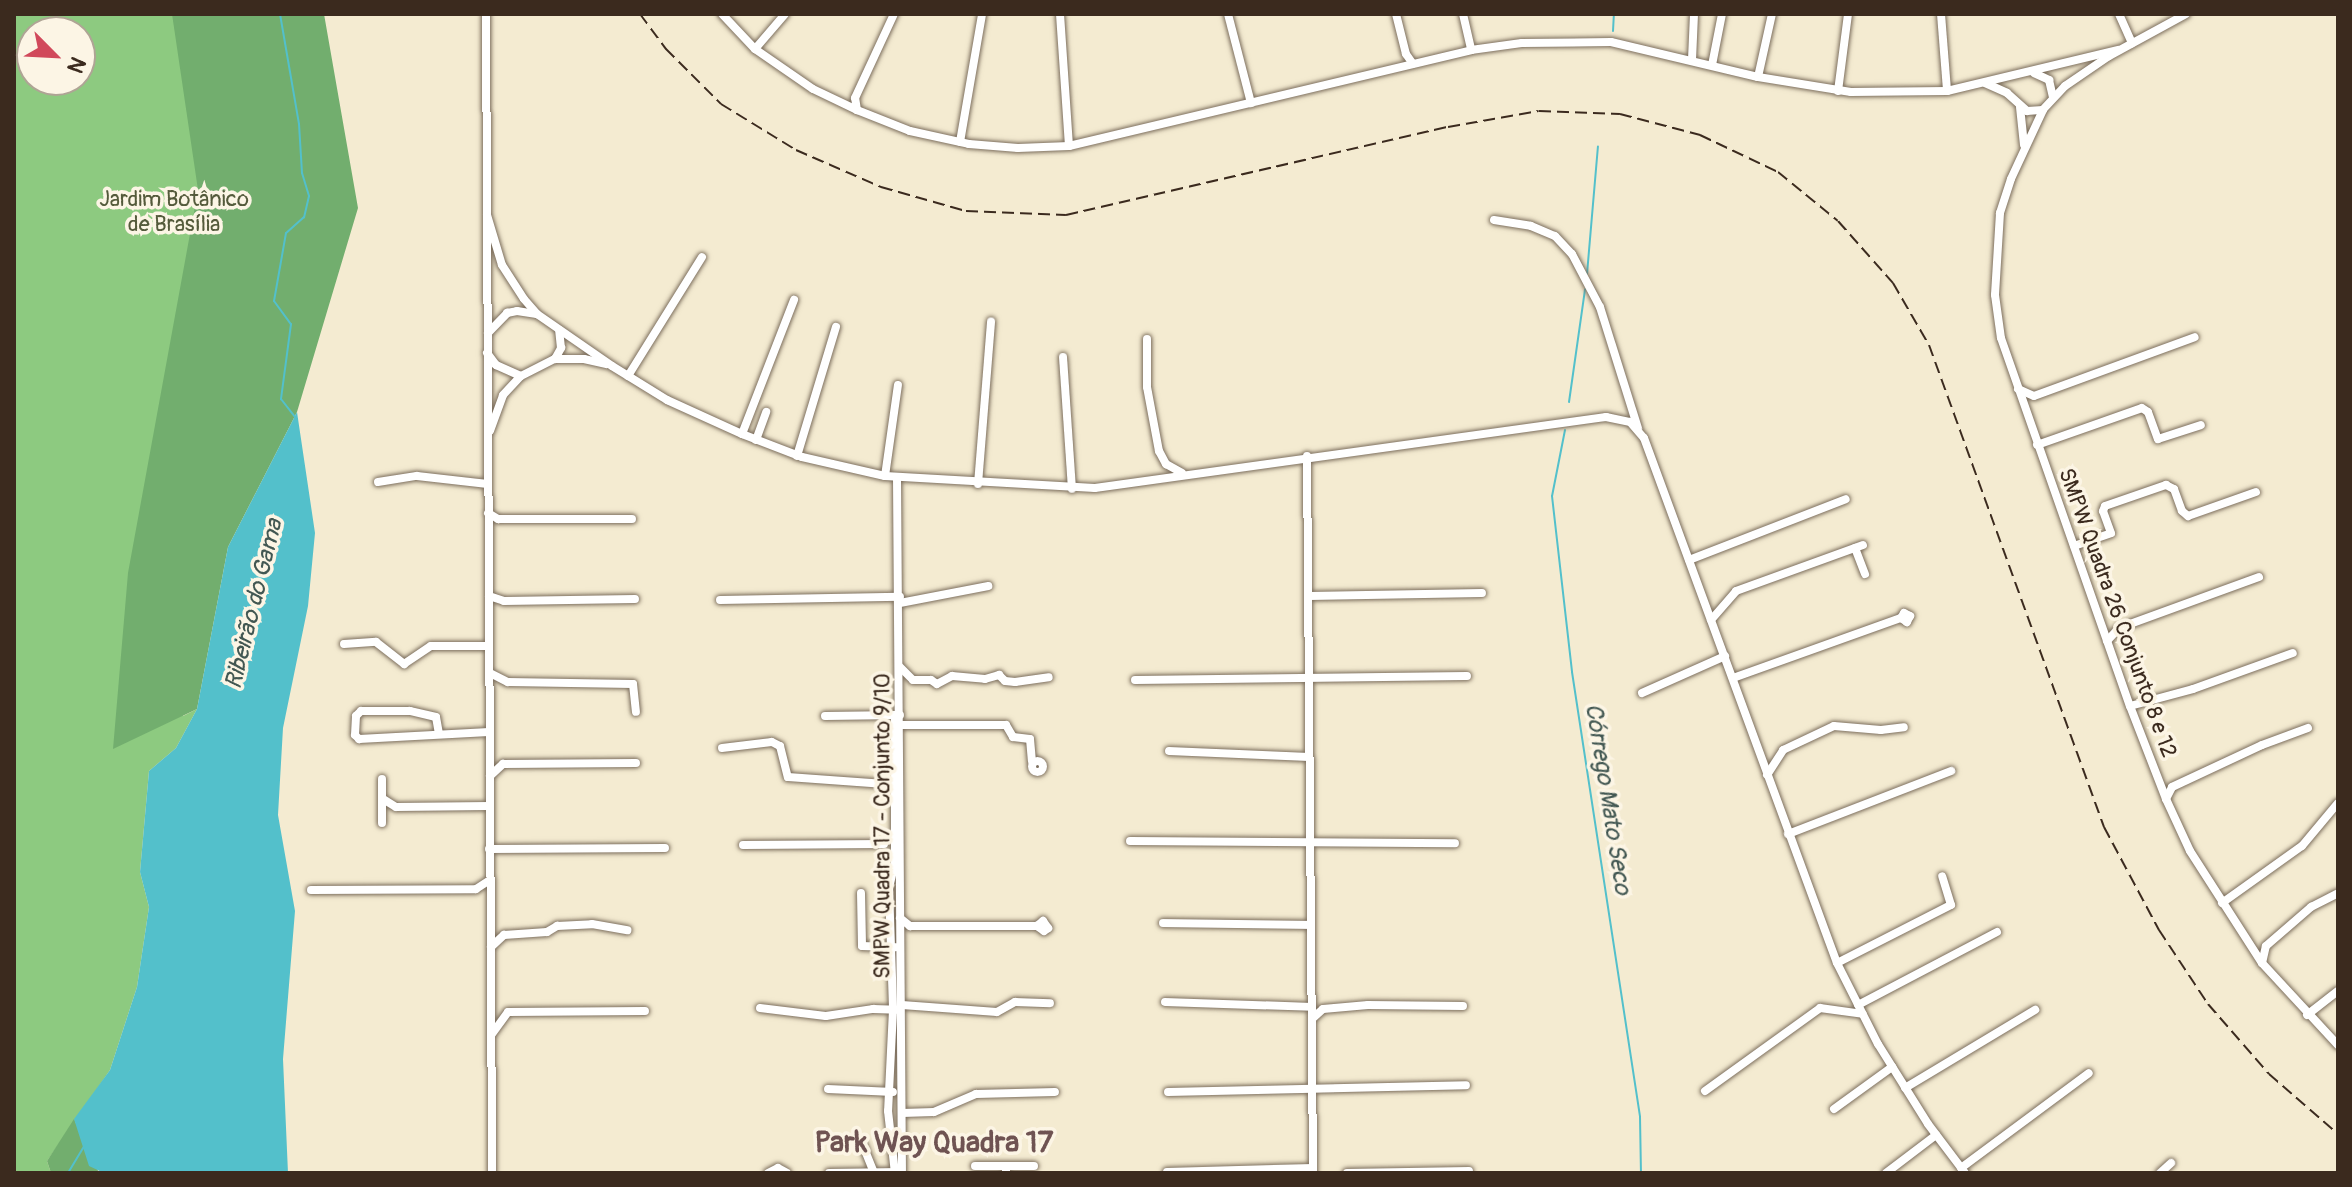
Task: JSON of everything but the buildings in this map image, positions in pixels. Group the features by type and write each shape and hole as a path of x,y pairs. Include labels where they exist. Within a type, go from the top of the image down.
{"street":[{"path":"486,14 492,1173"},
{"path":"722,14 755,49 813,89 857,110 910,131 960,142 1018,148 1069,146 1471,50 1522,43 1611,42 1758,77 1838,91 1947,91 2118,50"},
{"path":"755,49 785,14"},
{"path":"845,104 855,98 894,14"},
{"path":"960,142 982,14"},
{"path":"1060,14 1069,146"},
{"path":"1228,14 1251,103"},
{"path":"1396,14 1406,54 1413,64"},
{"path":"1463,14 1471,50"},
{"path":"1692,60 1694,14"},
{"path":"1712,65 1722,14"},
{"path":"1758,77 1772,14"},
{"path":"1838,91 1848,14"},
{"path":"1941,14 1947,91"},
{"path":"2119,14 2132,43"},
{"path":"1984,83 2027,111 2043,110 2053,97 2118,50 2186,14"},
{"path":"1401,67 1406,54"},
{"path":"2028,74 2049,80 2053,97"},
{"path":"2018,103 2015,86 2028,74"},
{"path":"855,98 857,110"},
{"name":"SMPW Quadra 26 Conjunto 8 e 12","path":"2018,103 2024,147"},
{"name":"SMPW Quadra 26 Conjunto 8 e 12","path":"2043,110 2024,147 2000,213 1994,254 1995,295 2001,338 2130,706 2166,799 2222,903 2248,944 2307,1015 2338,1045"},
{"path":"487,215 502,265 537,314 612,366 667,400 756,440 797,456 885,476 1072,489 1606,417 1630,422 1638,428"},
{"path":"1494,220 1531,226 1555,236 1572,254 1600,307 1638,428 1837,963 1892,1067 1936,1135 1963,1170 2089,1073"},
{"path":"628,376 702,257"},
{"path":"742,434 794,300"},
{"path":"488,333 507,313 537,314"},
{"path":"978,484 991,322"},
{"path":"797,456 836,327"},
{"path":"555,359 561,348 558,329"},
{"path":"2026,412 2034,396 2195,337"},
{"path":"1147,339 1151,419 1166,464 1184,473"},
{"path":"487,352 496,365 521,376"},
{"path":"1063,357 1072,489"},
{"path":"488,444 499,403 521,376 555,359 584,359 612,366"},
{"path":"885,476 898,385"},
{"path":"2018,389 2034,396"},
{"path":"2037,445 2142,408 2148,412 2158,439 2201,425"},
{"path":"756,440 766,412"},
{"path":"1167,1172 1313,1170 1307,456"},
{"path":"1159,477 1166,464"},
{"path":"378,482 417,476 488,484"},
{"name":"SMPW Quadra 17 - Conjunto 9/10","path":"897,478 903,597 898,715 904,729 897,784 901,819 898,865 901,935 896,947 902,1173"},
{"path":"2074,546 2111,533 2103,511 2105,506 2166,485 2174,489 2182,511 2188,516 2256,492"},
{"path":"1689,560 1846,499"},
{"path":"488,513 498,519 632,519"},
{"path":"488,527 498,519"},
{"path":"1711,620 1736,591 1859,547 1865,574"},
{"path":"2107,641 2119,628 2259,577"},
{"path":"720,600 903,597 988,586"},
{"path":"1309,596 1482,593"},
{"path":"489,596 504,601 635,599"},
{"path":"489,610 504,601"},
{"path":"1733,678 1901,618"},
{"path":"2101,621 2119,628"},
{"path":"344,644 376,642 404,664 431,646 489,646"},
{"path":"2130,706 2193,689 2293,653"},
{"path":"1642,693 1725,656"},
{"path":"900,667 913,680 931,680 937,684 952,676 985,679 999,675 1005,681 1015,682 1049,677"},
{"path":"490,673 508,682 633,684 636,712"},
{"path":"1135,680 1467,676"},
{"path":"900,693 913,680"},
{"path":"490,692 508,682"},
{"path":"439,734 436,717 410,711 361,711 356,716 355,735 359,739 410,739 439,734 489,732"},
{"path":"825,716 898,715 895,828 898,865 889,887 896,947 862,946 861,893"},
{"path":"904,729 1006,725 1013,737 1030,739 1032,761"},
{"path":"1767,775 1783,750 1834,726 1881,730 1904,727"},
{"path":"2166,799 2172,787 2262,745 2308,728"},
{"path":"722,748 772,742 780,746 788,777 897,784"},
{"path":"489,751 503,764"},
{"path":"1169,751 1309,757"},
{"path":"490,776 503,764 636,763"},
{"path":"1788,834 1951,771"},
{"path":"382,779 382,820 396,807"},
{"path":"2160,782 2172,787"},
{"path":"383,799 396,807 489,806"},
{"path":"2222,903 2302,846 2338,803"},
{"path":"884,844 901,819"},
{"path":"1309,830 1314,838 1328,844"},
{"path":"1130,841 1455,843"},
{"path":"884,844 898,865"},
{"path":"743,845 884,844"},
{"path":"489,849 665,848"},
{"path":"1837,963 1951,905 1942,876"},
{"path":"476,889 490,880"},
{"path":"311,890 476,889 490,896"},
{"path":"2262,963 2266,946 2315,903 2338,893"},
{"path":"900,918 910,926 1037,926"},
{"path":"490,919 511,933"},
{"path":"1163,923 1311,925"},
{"path":"490,948 511,933 547,932 557,926 592,924 627,930"},
{"path":"901,935 910,926"},
{"path":"1705,1091 1820,1008 1861,1010 1997,932"},
{"path":"2248,944 2266,946"},
{"path":"1312,990 1328,1009"},
{"path":"2307,1015 2338,991"},
{"path":"492,994 508,1012 645,1011"},
{"path":"760,1008 826,1016 873,1009 997,1012 1015,1002 1050,1003"},
{"path":"1165,1002 1312,1007"},
{"path":"1312,1019 1318,1012 1328,1009 1376,1004 1463,1006"},
{"path":"895,1173 889,1092 899,1009"},
{"path":"1905,1088 2035,1010"},
{"path":"492,1035 508,1012"},
{"path":"1834,1109 1892,1067"},
{"path":"1168,1092 1466,1085"},
{"path":"828,1089 902,1092"},
{"path":"902,1113 934,1112 968,1095 1055,1092"},
{"path":"1886,1173 1936,1135"},
{"path":"862,1143 874,1173"},
{"path":"2160,1173 2171,1163"},
{"path":"975,1166 1006,1170 1034,1166"},
{"path":"768,1173 778,1168 787,1173"},
{"path":"1347,1173 1469,1171"},
{"path":"829,1173 902,1173"}],"green space":[{"name":"Jardim Botânico de Brasília","path":"14,14 306,14 183,716 197,709 176,748 149,771 140,872 149,907 137,987 110,1070 47,1161 51,1173 14,1173"},
{"path":"172,14 324,14 358,208 297,412 228,547 197,709 113,749 128,573 198,190"},
{"path":"74,1119 99,1173 51,1173 47,1161"}],"water":[{"path":"297,412 315,533 308,606 283,728 278,815 295,911 283,1059 288,1173 104,1173 89,1166 74,1119 110,1070 137,987 149,907 140,872 149,771 176,748 197,709 228,547"}],"waterway":[{"name":"Ribeirão do Gama","path":"280,14 299,124 302,173 309,196 304,217 286,233 274,301 291,324 281,399 295,417"},
{"name":"Córrego Mato Seco","path":"1613,31 1614,14"},
{"name":"Córrego Mato Seco","path":"1587,274 1598,146"},
{"name":"Córrego Mato Seco","path":"1569,402 1585,289"},
{"name":"Córrego Mato Seco","path":"1565,430 1552,496 1572,672 1640,1117 1641,1173"},
{"name":"Ribeirão do Gama","path":"68,1173 85,1145"}],"railway":[{"path":"640,14 666,49 721,104 796,150 881,187 966,211 1066,215 1448,127 1539,111 1620,114 1700,135 1778,172 1838,221 1893,283 1929,345 2104,827 2159,930 2208,1004 2269,1074 2338,1134"}],"district":[{"name":"Park Way Quadra 17","path":"934,1143"}]}
